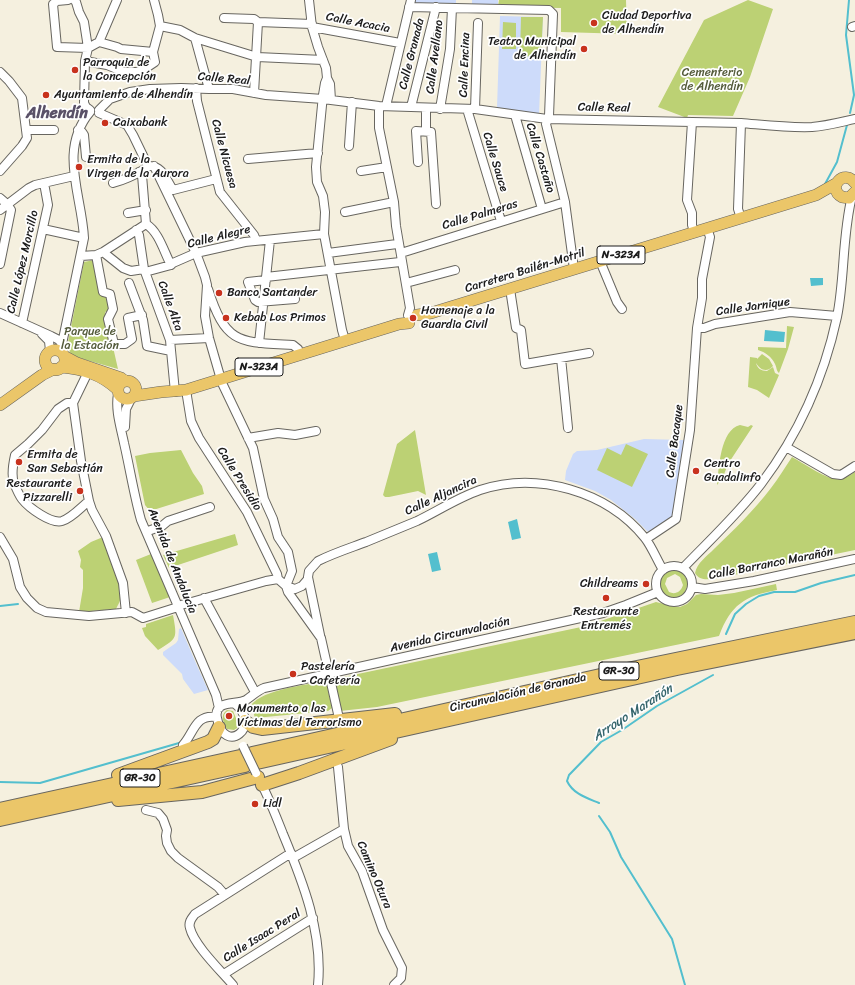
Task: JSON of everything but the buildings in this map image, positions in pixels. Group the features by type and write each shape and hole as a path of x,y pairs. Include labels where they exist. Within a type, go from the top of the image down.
{"highway":[{"name":"Circunvalación de Granada","path":"0,809 40,799 251,765 440,711 634,667 855,622"},
{"name":"Circunvalación de Granada","path":"0,820 677,669 855,633"},
{"path":"244,717 253,727 262,729 422,710 440,711"},
{"path":"40,799 62,790 132,771 208,742 213,739 218,722"},
{"path":"87,801 107,802 202,792 251,765 391,739 412,733 430,724"}],"main road":[{"name":"N-323A","path":"845,193 843,178 853,180"},
{"name":"Carretera Bailén-Motril","path":"132,397 161,392 186,390 221,382 412,316 510,289 816,195 845,193"},
{"path":"56,350 62,351 64,362 57,368 42,375 3,403 9,396 32,377 48,356 56,350"},
{"name":"Carretera Bailén-Motril","path":"62,351 77,363 161,392"},
{"path":"48,356 48,367 57,368"},
{"name":"N-323A","path":"57,368 76,369 88,372 106,380 124,399 132,397"},
{"path":"118,392 120,384 129,382 136,388 132,397"}],"street":[{"path":"68,0 56,2 57,47 88,48 99,42 117,0"},
{"path":"74,0 84,22 88,48 85,61 84,103 86,107 95,112 127,125 133,134 142,155 151,166 196,253 217,315 226,328 240,340 259,343 293,345 298,349 299,355"},
{"path":"308,0 312,25 330,84 316,168 317,182 323,196 325,212 324,234 345,340"},
{"path":"85,61 107,65 124,72 136,72 143,70 155,62 153,52 160,26 157,2"},
{"path":"412,316 396,226 394,202 379,128 382,106 400,43 409,2 436,7 452,8 549,10 553,14 549,116 546,124 565,202 574,269"},
{"name":"Calle Granada","path":"411,108 436,7"},
{"name":"Calle Avellano","path":"440,109 450,49 452,8"},
{"name":"Calle Acacia","path":"224,18 254,19 258,22 312,25 400,43"},
{"path":"254,93 258,22"},
{"name":"Calle Encina","path":"471,109 478,23"},
{"path":"160,26 180,30 195,38 257,57 323,60"},
{"path":"195,38 209,90"},
{"path":"99,42 118,46 121,49 153,52"},
{"path":"0,171 27,138 22,98 10,81 1,74"},
{"name":"Calle Real","path":"80,128 84,120 110,98 133,91 158,88 196,88 209,90 233,89 254,93 327,99 382,106 471,109 547,119 741,123 768,126 813,127 855,119"},
{"name":"Calle Nicuesa","path":"196,88 197,101 220,192 256,240"},
{"path":"349,146 352,102"},
{"path":"426,108 426,131"},
{"name":"Calle Sauce","path":"471,109 501,221"},
{"name":"Calle Castaño","path":"514,115 542,209"},
{"path":"692,122 687,200 692,213 692,225 694,232"},
{"path":"741,123 738,209 741,218"},
{"path":"80,128 84,135 86,157"},
{"path":"62,351 84,238 83,224 74,176 74,154 80,128"},
{"path":"26,130 54,130"},
{"path":"418,162 412,131 431,132 436,204"},
{"path":"248,159 318,153"},
{"path":"113,183 136,175 151,166 160,168 173,190 216,179"},
{"path":"361,171 387,167"},
{"path":"139,172 142,175 146,224"},
{"path":"0,210 35,185 74,176"},
{"name":"Calle López Morcillo","path":"22,323 48,205 44,183"},
{"path":"683,568 727,524 761,484 786,447 813,394 837,316 843,280 847,214 845,193"},
{"path":"0,198 11,210 0,264"},
{"path":"345,212 394,202"},
{"name":"Calle Palmeras","path":"401,253 565,202"},
{"path":"128,213 146,210"},
{"path":"81,256 100,253 146,224"},
{"path":"146,224 151,227 171,265"},
{"name":"Calle Bacaque","path":"646,539 676,519 690,430 697,328 702,298 702,279 710,237 707,228"},
{"path":"43,229 84,238"},
{"name":"Calle Alta","path":"136,230 139,236 145,270 170,340 174,392"},
{"name":"Calle Alegre","path":"100,253 123,268 131,271 145,270 171,265 196,253 256,240 270,240 324,234"},
{"path":"259,343 270,240"},
{"path":"328,253 396,244"},
{"path":"100,253 104,292 110,294 113,309 108,320 114,344 125,344 132,339 128,318 142,315"},
{"path":"600,261 617,302 622,309"},
{"path":"295,299 258,302 255,300 248,282 331,269 400,262"},
{"path":"406,282 455,270"},
{"path":"129,283 142,315 147,346 171,352"},
{"path":"207,285 205,316 209,338 221,382 253,448 264,499 273,519 278,537 288,552 292,574 286,586"},
{"path":"510,289 516,328 521,330 526,364 589,353"},
{"name":"Calle Jarnique","path":"697,328 790,312 837,316"},
{"path":"0,313 56,338 62,351"},
{"path":"38,330 49,341 48,356"},
{"path":"170,340 209,338"},
{"path":"561,358 568,428"},
{"path":"88,372 73,402 88,501 106,536 123,583 126,613"},
{"name":"Calle Presidio","path":"186,390 191,421 199,438 247,512 278,579"},
{"name":"Avenida de Andalucía","path":"118,392 117,401 137,506 146,533 219,694 223,700 230,703"},
{"name":"Avenida de Andalucía","path":"132,397 126,409 125,429 140,505 148,531 216,695 219,708"},
{"path":"73,402 67,403 58,408 42,430 15,455 13,482 23,500 46,518 53,521 61,521 69,518 88,501"},
{"path":"248,438 278,433 295,435 316,431"},
{"path":"786,447 833,474 841,475 855,466"},
{"name":"Calle Aljancira","path":"298,587 308,579 310,571 314,565 326,557 422,519 458,499 479,490 524,483 540,483 563,487 580,492 611,508 646,539 663,570"},
{"path":"148,531 162,526 168,521 210,507"},
{"path":"0,537 13,558 20,587 27,598 37,608 46,612 89,616 132,612 143,618 204,598 278,579 286,586 292,598 321,638"},
{"name":"Calle Barranco Marañón","path":"692,587 705,590 747,583 855,559"},
{"path":"673,566 683,568 690,576 692,587 688,596 679,601 669,601 658,592 656,582 663,570 673,566"},
{"path":"308,579 338,714"},
{"path":"286,586 311,589"},
{"path":"292,598 298,587"},
{"name":"Avenida Circunvalación","path":"230,703 247,699 255,692 273,685 603,613 658,592"},
{"path":"204,598 255,692"},
{"name":"Avenida Circunvalación","path":"244,717 247,699"},
{"path":"242,733 238,736 232,737 226,735 218,722 217,712 219,708 230,703 239,707 244,717 242,733 251,765 292,856 304,888 319,952 318,985"},
{"path":"183,745 198,722 209,717 218,722"},
{"path":"232,737 251,765"},
{"name":"Camino Otura","path":"338,767 344,829 348,846 362,871 383,930 402,968 401,978 394,985"},
{"path":"146,810 158,813 162,819 167,830 167,843 171,851 178,858 214,884 225,895"},
{"path":"233,985 196,942 190,927 190,920 195,914 225,895 292,856 344,829"},
{"name":"Calle Isaac Peral","path":"224,974 312,918"}],"shaded area":[{"path":"415,0 456,0 456,5 415,4"},
{"path":"472,0 498,0 498,7 472,6"},
{"path":"500,16 543,17 539,115 497,108"},
{"path":"644,439 684,440 672,517 648,532 635,519 611,500 595,491 565,480 566,471 573,454 577,451 597,450"},
{"path":"181,628 208,690 194,694 183,679 182,674 163,655 163,652 178,640 179,629"}],"green space":[{"name":"Ciudad Deportiva de Alhendín","path":"499,0 626,0 627,34 561,32 561,8 498,7"},
{"name":"Cementerio de Alhendín","path":"748,0 773,9 750,77 733,116 688,115 687,118 658,107 704,20"},
{"path":"521,17 543,17 541,57 520,56"},
{"path":"503,22 516,23 516,49 502,49"},
{"name":"Parque de la Estación","path":"94,260 107,294 111,310 105,312 118,369 72,356 67,347 84,262"},
{"path":"787,326 794,327 779,373 772,359 766,353 758,350 758,347 786,348"},
{"path":"762,354 769,359 773,366 764,370 756,363 758,368 761,370 767,371 773,367 775,373 779,375 769,398 757,390 748,387 750,357 757,359"},
{"path":"740,425 748,427 751,425 753,426 728,464 723,477 717,485 724,442 733,428"},
{"path":"415,430 426,495 418,491 385,497 383,495 397,444"},
{"path":"626,444 648,454 632,487 597,470 607,448 621,455"},
{"path":"181,450 193,473 202,486 204,494 150,511 145,505 135,456"},
{"path":"792,457 830,478 843,478 855,472 855,550 719,578 702,579 697,576 695,573 700,563 758,504 774,484"},
{"path":"235,534 238,545 169,568 163,555"},
{"path":"103,537 115,566 121,589 120,601 116,609 79,612 83,588 83,570 80,567 81,560 78,551 91,542"},
{"path":"151,554 170,597 152,603 136,560"},
{"path":"671,570 678,571 684,574 686,579 686,590 678,597 666,596 661,588 660,581","holes":["675,574 680,577 683,585 681,589 676,593 669,592 665,584 667,578"]},
{"path":"776,584 777,590 756,595 747,599 734,609 728,617 719,636 377,707 340,711 334,679 586,626 656,602 680,607 687,604 696,595 734,593"},
{"path":"173,615 175,633 173,640 158,650 145,636 142,628 146,627 146,624"},
{"path":"326,681 332,708 328,711 255,718 251,705 265,695 286,688"},
{"path":"227,710 233,711 238,723 237,728 234,730 227,729 223,721 223,714"}],"water":[{"path":"810,278 823,278 823,285 811,286"},
{"path":"765,330 785,332 784,342 764,341"},
{"path":"517,519 521,538 512,540 508,522"},
{"path":"437,552 441,570 432,572 428,554"}],"waterway":[{"name":"Arroyo Marañón","path":"849,0 846,35 854,95 850,113"},
{"name":"Arroyo Marañón","path":"825,184 837,162 847,125"},
{"path":"726,634 735,614 746,604 759,596 774,592 795,592 821,583 855,575"},
{"path":"0,606 18,604"},
{"name":"Arroyo Marañón","path":"599,803 581,795 573,789 567,781 569,775 601,742 622,730 657,706 713,675"},
{"path":"0,782 40,783 179,743"},
{"name":"Arroyo Marañón","path":"599,816 610,832 621,857 672,939 685,985"}],"place":[{"name":"Ciudad Deportiva de Alhendín","path":"594,23"},
{"name":"Teatro Municipal de Alhendín","path":"584,49"},
{"name":"Parroquia de la Concepción","path":"75,70"},
{"name":"Ayuntamiento de Alhendín","path":"46,95"},
{"name":"Caixabank","path":"105,123"},
{"name":"Ermita de la Virgen de la Aurora","path":"79,167"},
{"name":"Banco Santander","path":"219,293"},
{"name":"Kebab Los Primos","path":"226,318"},
{"name":"Homenaje a la Guardia Civil","path":"413,318"},
{"name":"Ermita de San Sebastián","path":"19,462"},
{"name":"Centro Guadalinfo","path":"696,471"},
{"name":"Restaurante Pizzarelli","path":"80,491"},
{"name":"Childreams","path":"646,584"},
{"name":"Restaurante Entremés","path":"606,598"},
{"name":"Pastelería - Cafetería","path":"293,674"},
{"name":"Monumento a las Víctimas del Terrorismo","path":"229,716"},
{"name":"Lidl","path":"255,804"}],"district":[{"name":"Alhendín","path":"57,114"}]}
